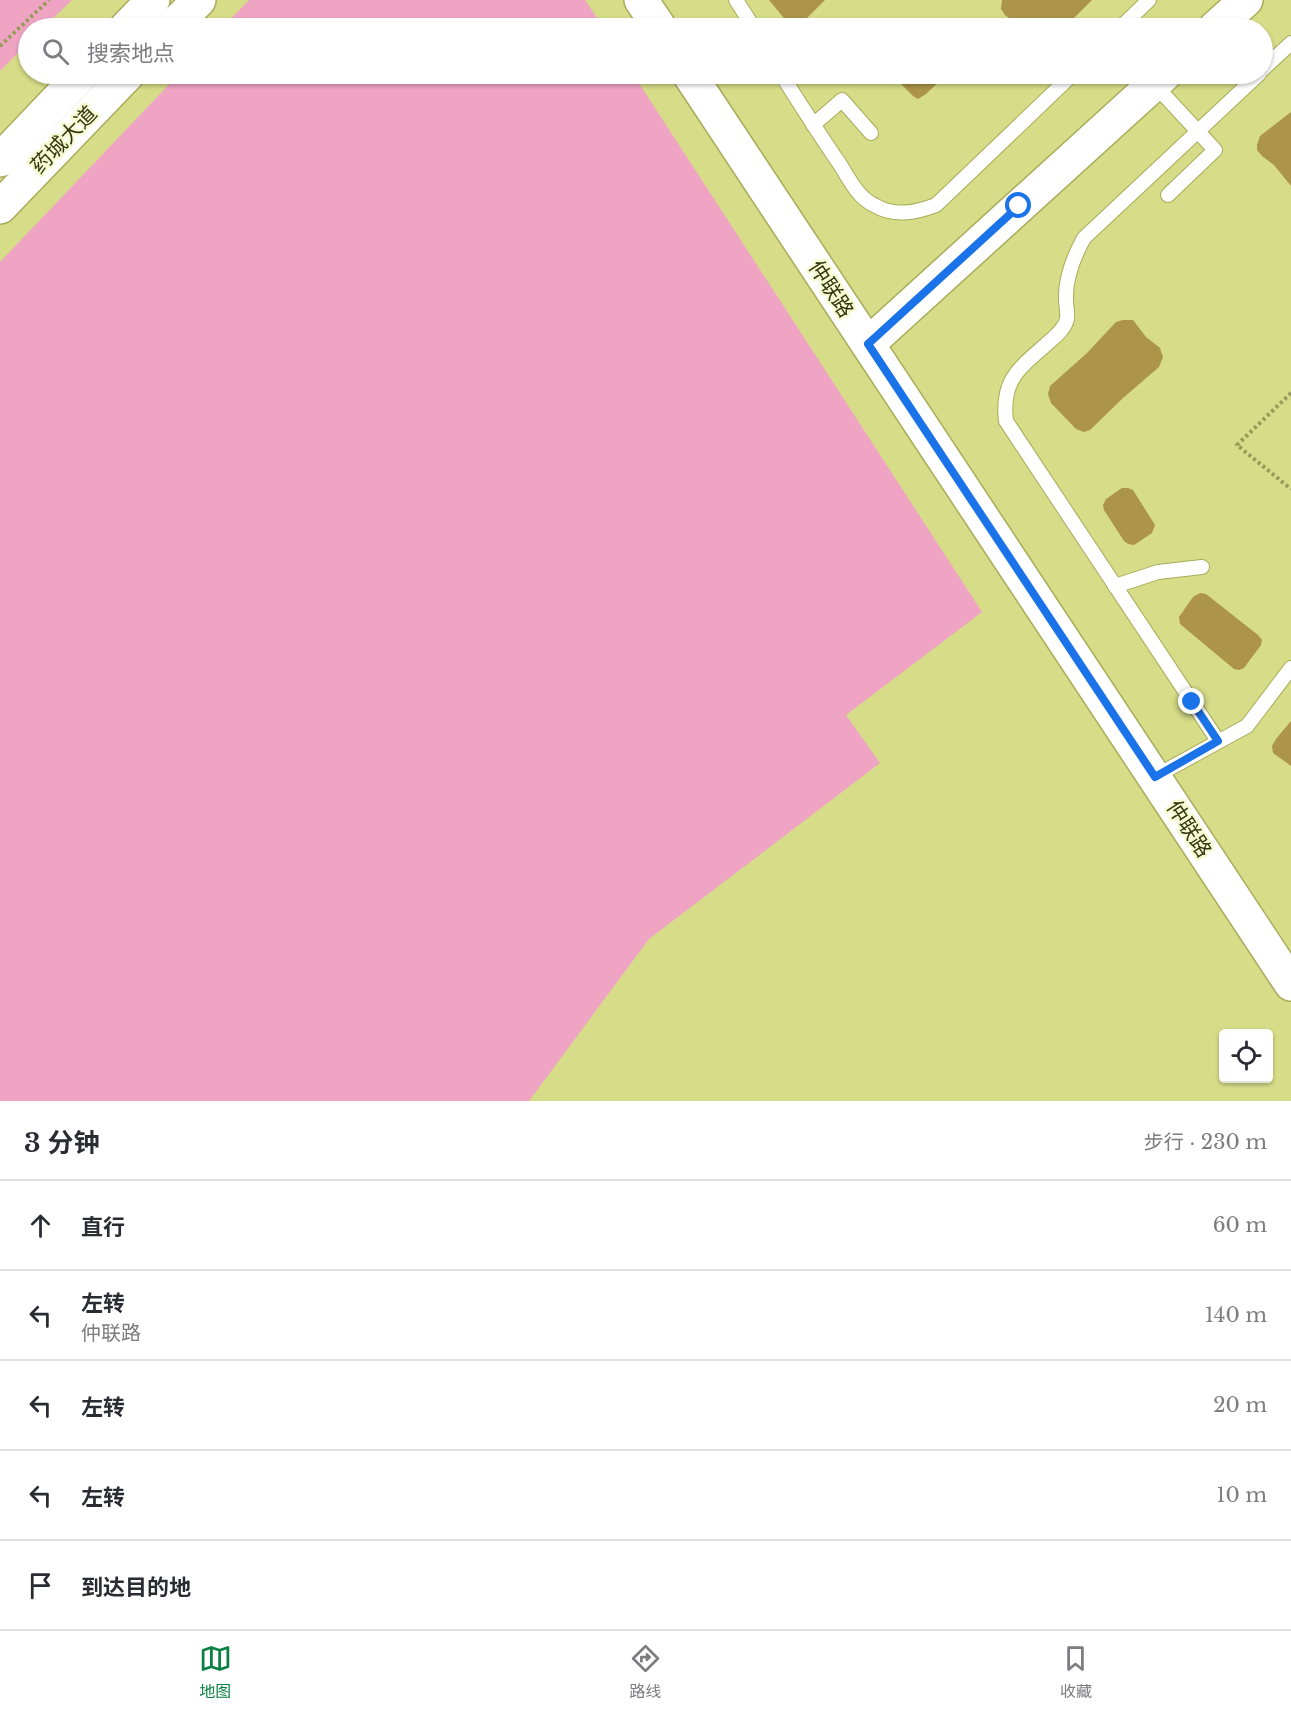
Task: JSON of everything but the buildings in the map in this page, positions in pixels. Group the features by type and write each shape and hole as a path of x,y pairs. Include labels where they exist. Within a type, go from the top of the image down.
{"street":[{"path":"136,18 153,0"},
{"path":"181,18 199,0"},
{"path":"641,0 653,18"},
{"path":"1226,18 1246,0"},
{"name":"药城大道","path":"0,160 72,84"},
{"name":"药城大道","path":"0,207 118,84"},
{"name":"仲联路","path":"696,84 1291,984"},
{"path":"868,344 1147,84"}],"lane":[{"path":"736,0 748,18"},
{"path":"1130,18 1149,0"},
{"path":"1273,60 1291,43"},
{"path":"787,84 862,198 874,206 903,213 936,205 1063,84"},
{"path":"1160,84 1215,150 1168,195"},
{"path":"1218,741 1006,421 1005,407 1006,393 1019,368 1061,331 1068,318 1066,301 1070,268 1084,238 1248,84"},
{"path":"813,125 843,100 871,133"},
{"path":"1115,586 1158,572 1202,567"},
{"path":"1155,777 1247,726 1291,668"}],"path":[{"path":"30,18 49,0"},
{"path":"0,46 18,29"},
{"path":"1291,393 1237,445 1291,489"}],"shaded area":[{"path":"0,0 72,0 53,18 18,18 18,53 0,71"},
{"path":"249,0 585,0 597,18 232,18"},
{"path":"169,84 639,84 982,612 846,715 880,763 649,939 529,1101 0,1101 0,262"}],"route":[{"path":"1019,206 868,344 1155,777 1218,741 1192,702"}]}
